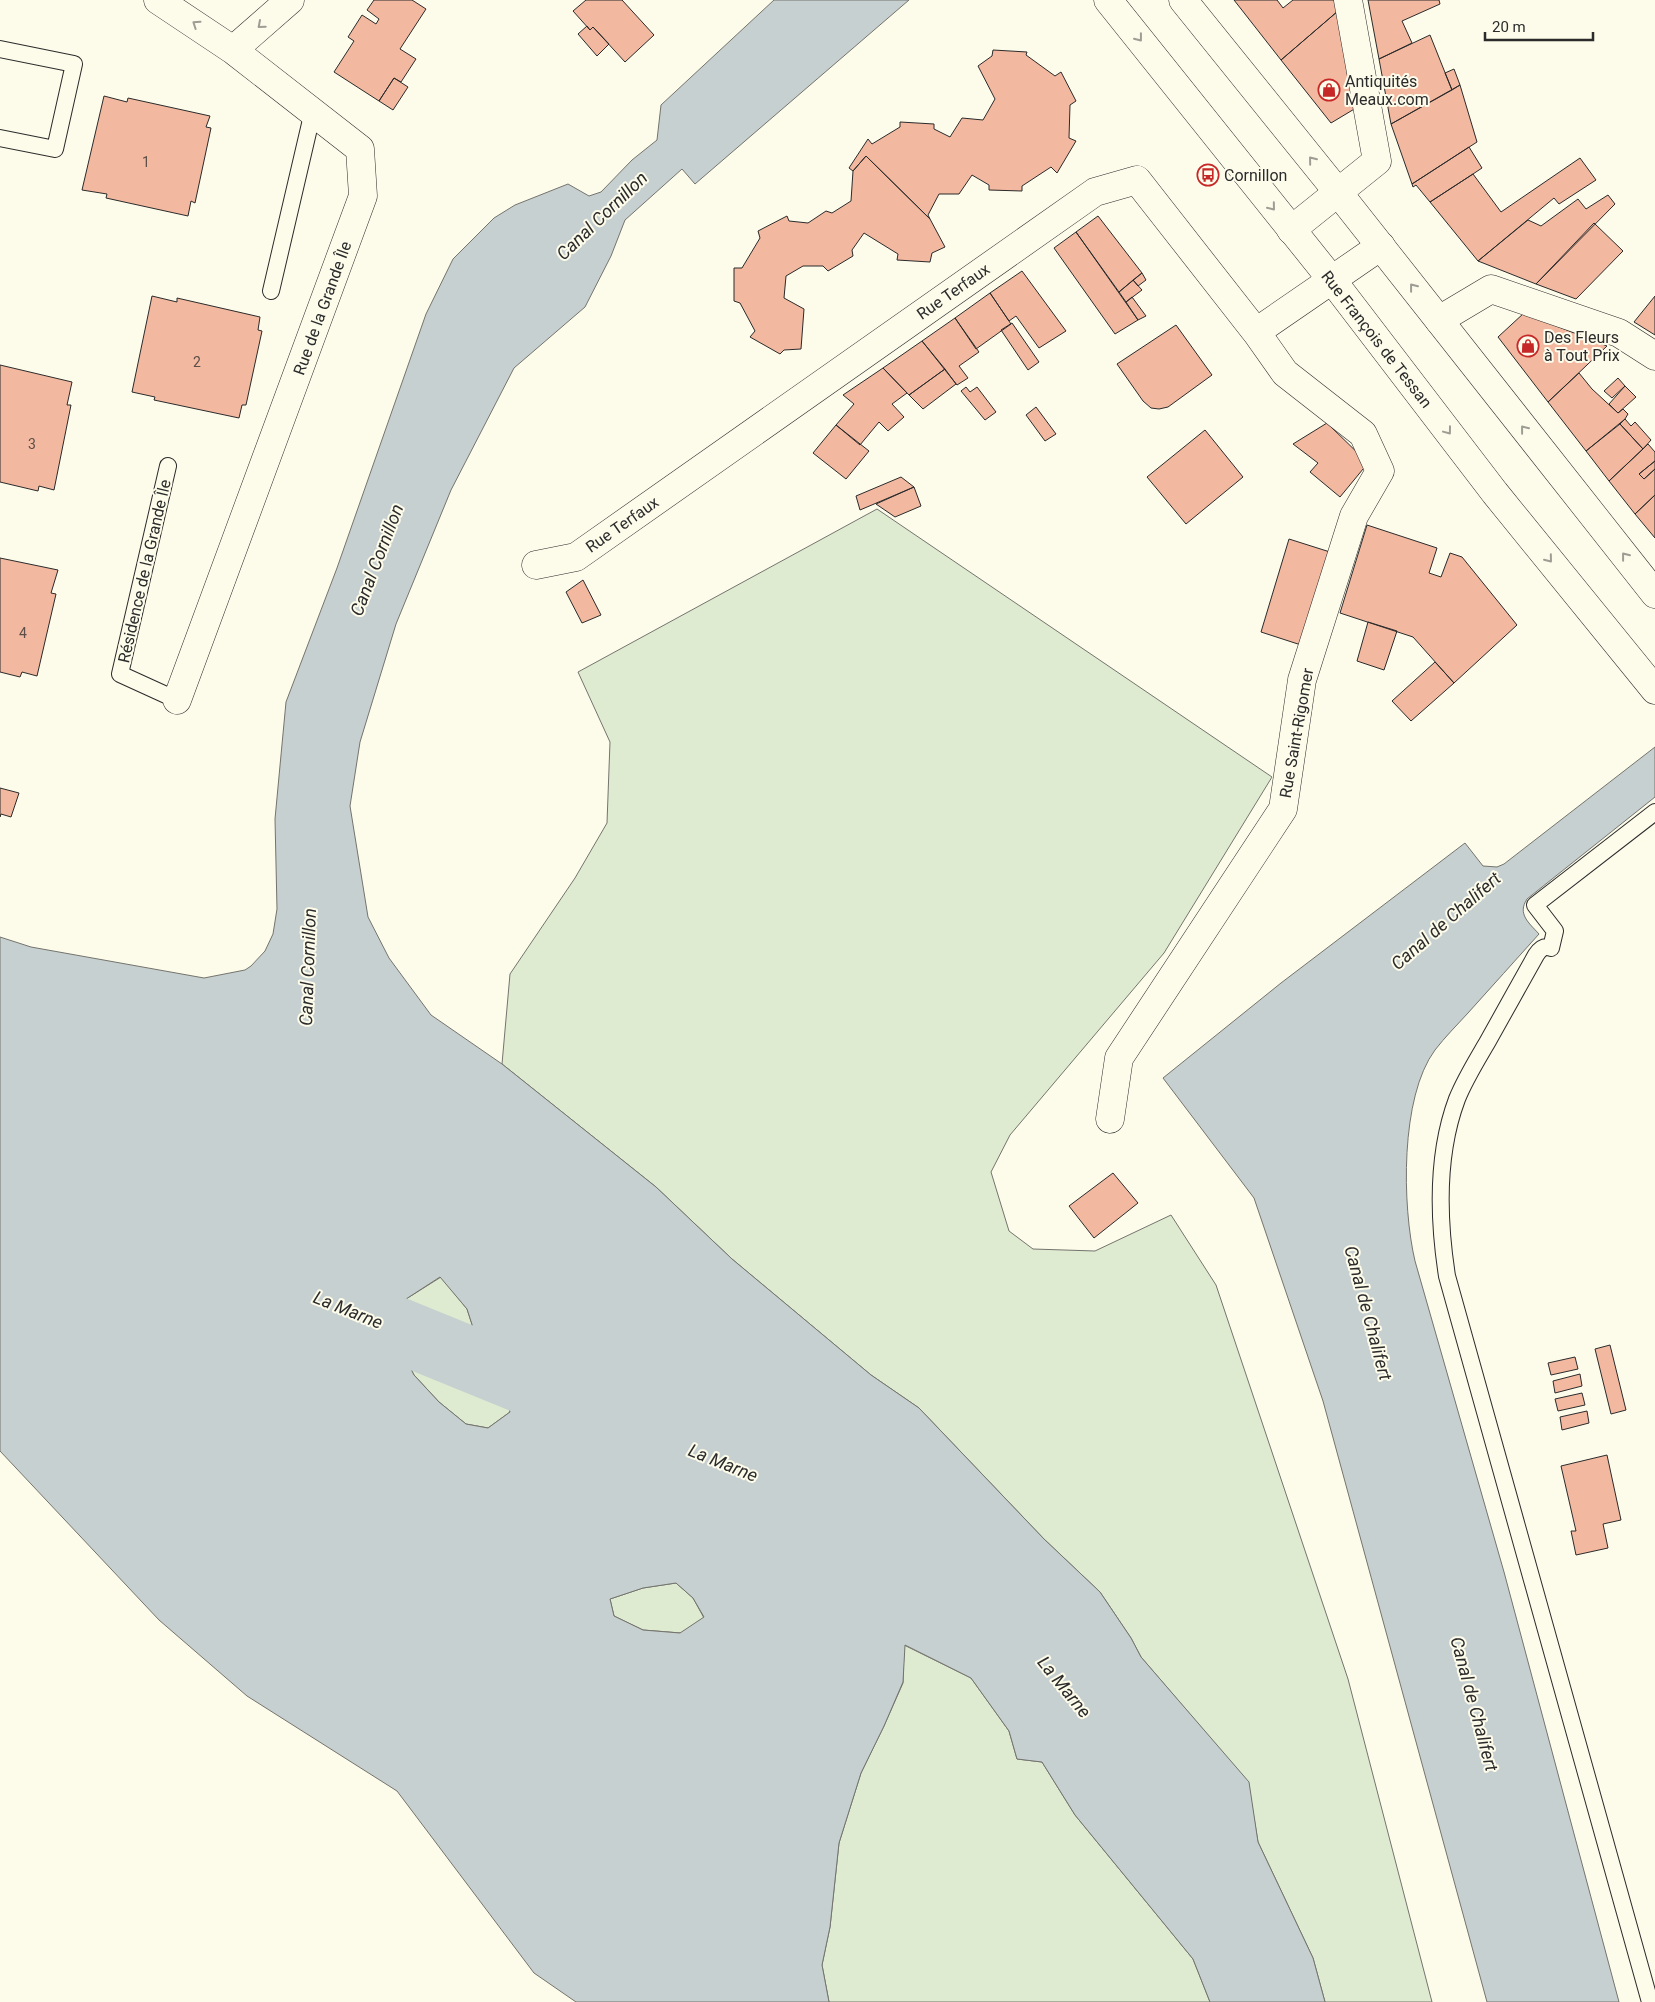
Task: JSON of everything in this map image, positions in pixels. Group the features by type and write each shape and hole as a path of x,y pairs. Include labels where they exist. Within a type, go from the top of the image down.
{"street":[{"name":"Rue de la Grande Île","path":"158,0 233,50 360,149 363,196 177,700"},
{"path":"233,50 290,0"},
{"name":"Rue François de Tessan","path":"1108,0 1332,280 1495,493 1651,684"},
{"path":"1183,0 1338,191 1655,594"},
{"path":"1292,230 1376,161 1348,0"},
{"name":"Rue Terfaux","path":"536,566 576,557 1095,192 1137,180 1256,332"},
{"path":"1256,332 1381,246"},
{"path":"1439,320 1491,289 1619,333 1655,356"},
{"name":"Rue Saint-Rigomer","path":"1110,1118 1119,1058 1283,809 1302,680 1354,516 1380,471 1363,434 1285,373 1256,332"}],"lane":[{"path":"0,49 74,64 55,149 0,138"},
{"path":"271,291 314,112"},
{"name":"Résidence de la Grande Île","path":"168,466 120,674 177,700"},
{"path":"1650,2002 1447,1276 1442,1245 1441,1217 1442,1160 1457,1099 1540,948 1551,948 1555,931 1535,905 1655,812"}],"green space":[{"path":"877,509 1272,777 1164,953 1010,1135 991,1172 1009,1231 1033,1249 1095,1251 1171,1215 1216,1285 1348,1679 1432,2002 1325,2002 1313,1958 1258,1842 1248,1782 1141,1657 1131,1638 1100,1592 1044,1539 919,1408 871,1375 732,1259 656,1187 502,1064 510,974 575,878 607,823 610,742 578,672"},
{"path":"441,1277 467,1309 479,1346 505,1384 510,1412 488,1428 466,1424 439,1402 414,1375 399,1346 392,1318 406,1299"},
{"path":"676,1583 693,1598 704,1618 681,1633 643,1630 614,1616 610,1599 643,1588"},
{"path":"904,1645 971,1678 1009,1731 1017,1759 1042,1762 1075,1815 1193,1959 1210,2002 829,2002 822,1965 830,1927 839,1843 861,1773 903,1683"}],"water":[{"name":"Canal Cornillon","path":"774,0 909,0 695,184 682,169 625,220 611,256 585,307 514,368 451,490 396,624 360,742 350,806 368,917 389,958 431,1015 502,1064 656,1187 732,1259 871,1375 919,1408 1044,1539 1100,1592 1131,1638 1141,1657 1249,1782 1258,1842 1313,1958 1325,2002 1210,2002 1193,1959 1075,1815 1042,1762 1017,1759 1009,1731 971,1678 905,1645 903,1682 861,1773 839,1843 830,1927 822,1965 829,2002 576,2002 534,1973 397,1791 247,1696 159,1620 0,1451 0,937 31,947 204,978 245,970 265,951 273,934 277,909 275,819 286,702 337,568 426,314 453,259 494,218 515,205 568,184 589,196 601,192 632,160 657,140 661,105","holes":["440,1277 467,1309 479,1346 505,1384 510,1412 488,1428 466,1424 439,1402 414,1375 399,1346 392,1318 406,1299","676,1583 693,1598 704,1617 680,1633 643,1630 614,1616 610,1599 643,1588"]},
{"name":"Canal de Chalifert","path":"1655,747 1655,797 1527,899 1523,909 1524,914 1528,922 1539,934 1435,1050 1424,1070 1415,1095 1410,1123 1406,1182 1415,1261 1504,1572 1619,2002 1487,2002 1323,1401 1254,1198 1163,1078 1281,983 1465,843 1483,866 1497,867 1504,864"}],"building":[{"path":"374,0 412,0 426,9 400,49 416,59 401,82 394,78 379,101 334,72 354,41 348,37 362,15 376,24 379,19 367,10"},
{"path":"586,0 622,0 654,35 625,62 593,27 590,30 573,11"},
{"path":"1234,0 1277,0 1283,8 1293,0 1336,0 1338,11 1281,60"},
{"path":"1368,0 1439,0 1440,4 1402,21 1412,43 1379,59"},
{"path":"1338,11 1356,108 1331,123 1281,60"},
{"path":"587,26 590,30 593,27 609,44 597,56 578,34"},
{"path":"1430,35 1452,90 1391,124 1379,59"},
{"path":"993,50 1027,52 1026,55 1055,76 1061,72 1076,101 1070,105 1069,138 1076,141 1057,173 1051,167 1022,186 1022,191 989,190 989,185 972,175 959,194 939,194 928,215 930,219 866,156 853,171 849,168 868,139 872,144 900,127 900,122 934,124 934,129 950,137 962,118 983,120 995,99 978,66 992,56"},
{"path":"1454,69 1460,85 1452,90 1445,73"},
{"path":"394,78 408,87 393,110 379,101"},
{"path":"1460,85 1477,142 1412,184 1391,124"},
{"path":"104,96 127,102 128,98 210,116 206,127 211,128 195,203 191,201 188,216 106,198 107,194 82,190"},
{"path":"1469,147 1482,168 1430,202 1416,185 1413,187 1412,184"},
{"path":"866,156 930,219 945,247 932,253 930,262 897,260 898,254 864,233 852,250 853,256 828,271 823,266 803,266 786,276 784,298 804,309 801,349 784,350 780,354 750,337 755,331 740,303 734,301 734,268 742,268 760,238 758,231 787,216 789,221 808,223 826,211 832,213 851,201 853,171"},
{"path":"1580,158 1596,180 1559,204 1554,198 1478,261 1430,202 1473,174 1501,212"},
{"path":"1608,195 1615,204 1536,284 1478,261 1528,220 1541,226 1578,199 1586,209"},
{"path":"1098,216 1142,273 1119,292 1076,232"},
{"path":"1594,223 1623,251 1576,299 1536,284"},
{"path":"1076,232 1138,320 1115,334 1054,248"},
{"path":"1022,271 1066,331 1039,348 1016,316 1009,321 990,293"},
{"path":"1142,273 1146,280 1138,286 1133,280"},
{"path":"1133,280 1142,290 1126,302 1119,292"},
{"path":"990,293 1011,324 976,349 955,318"},
{"path":"152,296 177,302 177,298 260,317 258,330 262,331 246,405 242,405 239,418 154,400 155,397 132,392"},
{"path":"1655,296 1655,335 1634,322"},
{"path":"1132,297 1146,316 1138,320 1126,302"},
{"path":"1524,313 1607,346 1548,402 1498,337"},
{"path":"955,318 979,352 959,366 968,378 957,385 922,341"},
{"path":"1012,323 1039,362 1028,370 1001,330"},
{"path":"1176,325 1212,375 1168,407 1151,408 1143,401 1117,364"},
{"path":"922,341 945,369 909,395 883,368"},
{"path":"0,365 72,382 67,405 71,405 54,490 39,486 38,491 0,482"},
{"path":"883,368 907,393 892,404 904,417 888,431 879,422 860,445 836,425 854,404 843,395"},
{"path":"945,369 956,384 923,409 909,395"},
{"path":"1579,373 1592,389 1618,413 1623,409 1628,414 1625,419 1586,451 1548,402"},
{"path":"1618,378 1625,386 1612,398 1604,391"},
{"path":"1625,386 1636,397 1618,413 1609,404"},
{"path":"966,387 970,392 977,387 996,412 985,420 961,391"},
{"path":"1036,407 1056,434 1045,441 1026,415"},
{"path":"1625,419 1631,426 1635,422 1651,440 1643,449 1620,424"},
{"path":"1327,423 1368,463 1340,497 1310,472 1318,463 1293,444"},
{"path":"1620,424 1643,449 1609,481 1586,451"},
{"path":"836,425 869,451 846,479 813,453"},
{"path":"1205,430 1243,477 1186,524 1147,477"},
{"path":"1648,444 1655,452 1655,461 1639,474 1644,479 1655,469 1655,495 1635,514 1609,481"},
{"path":"1655,461 1655,469 1644,479 1639,474"},
{"path":"901,477 914,487 860,510 856,496"},
{"path":"914,487 921,506 895,517 876,504"},
{"path":"1655,495 1655,538 1635,514"},
{"path":"1367,525 1437,548 1429,573 1441,577 1450,553 1462,557 1517,625 1454,683 1413,637 1340,613"},
{"path":"1289,539 1330,552 1301,645 1261,632"},
{"path":"0,558 58,570 51,593 56,594 37,676 22,672 20,677 0,672"},
{"path":"583,580 601,615 582,623 566,592"},
{"path":"1368,622 1397,631 1384,670 1357,661"},
{"path":"1435,662 1454,683 1411,721 1392,701"},
{"path":"0,788 19,793 11,817 1,814 0,817"},
{"path":"1113,1173 1138,1203 1094,1238 1069,1206"},
{"path":"1610,1345 1626,1410 1611,1414 1595,1349"},
{"path":"1575,1357 1578,1369 1551,1375 1548,1363"},
{"path":"1580,1374 1582,1386 1555,1393 1553,1381"},
{"path":"1582,1393 1585,1405 1558,1411 1555,1399"},
{"path":"1587,1411 1589,1423 1562,1430 1560,1417"},
{"path":"1607,1455 1621,1520 1603,1524 1608,1548 1576,1555 1571,1531 1576,1531 1561,1466"}],"waterway":[{"name":"La Marne","path":"312,1295 577,1403"}],"place":[{"name":"Antiquités Meaux.com","path":"1329,90"},
{"name":"Cornillon","path":"1208,175"},
{"name":"Des Fleurs à Tout Prix","path":"1528,346"}]}
